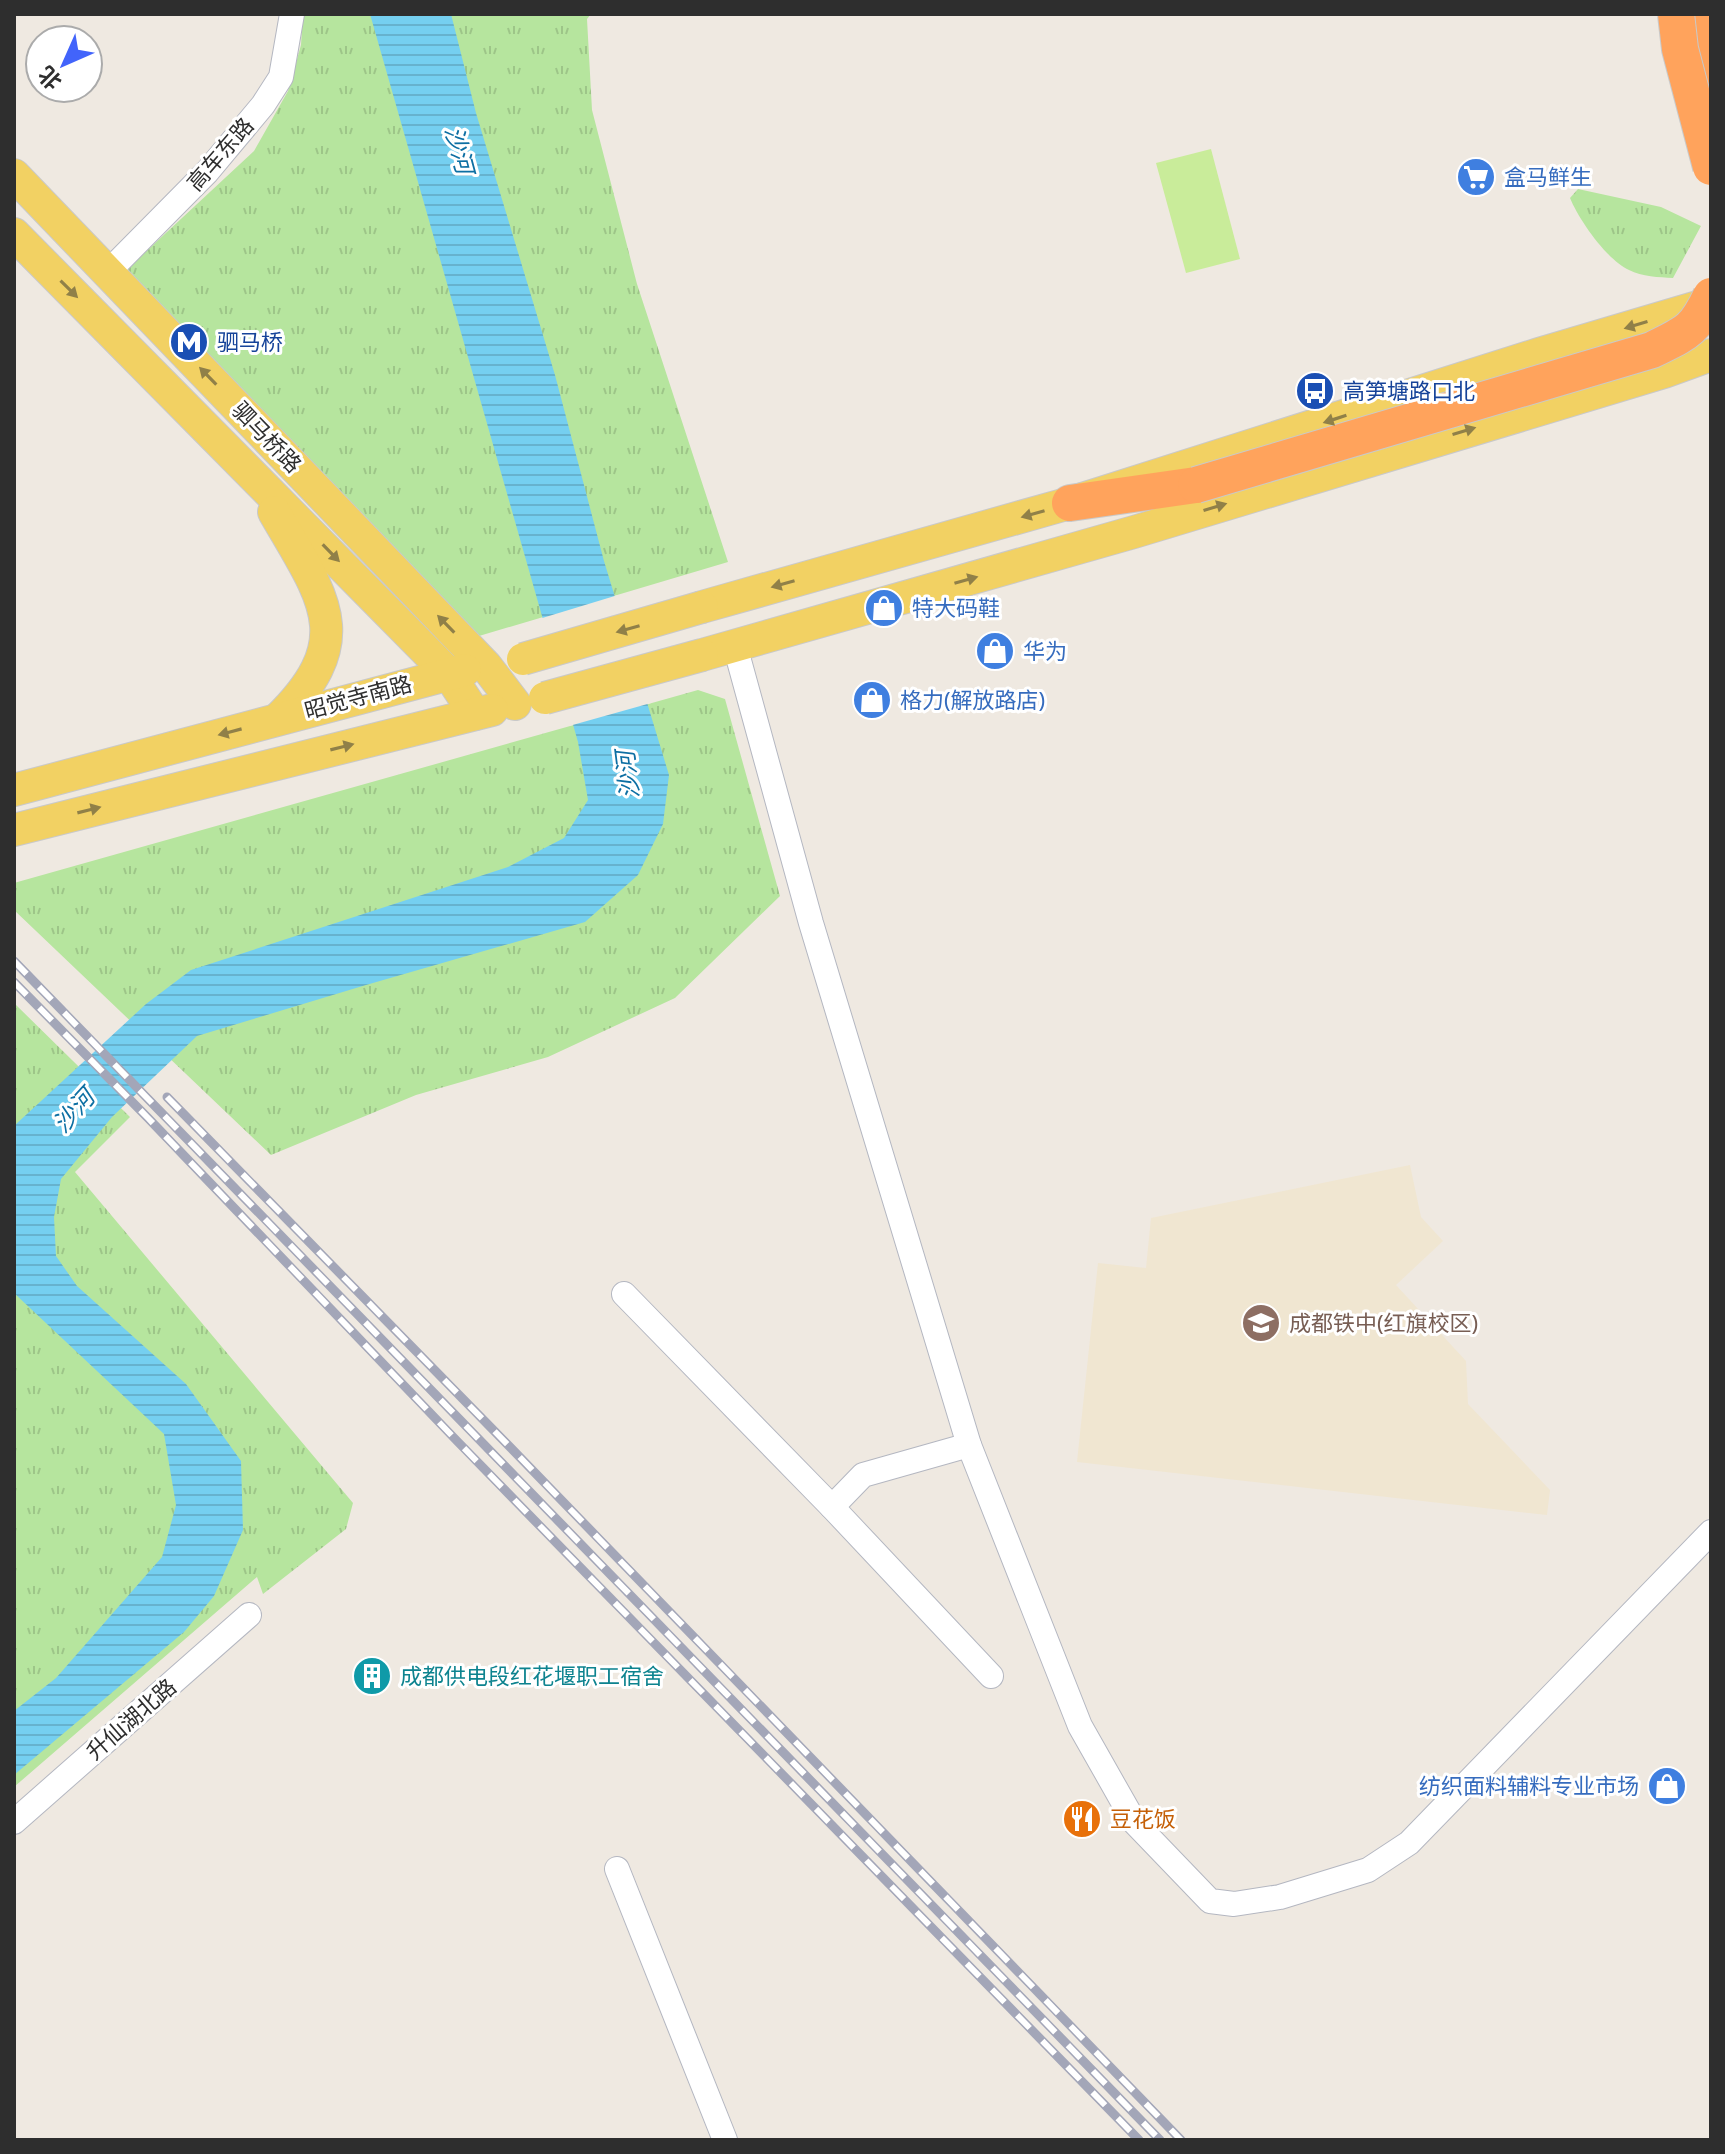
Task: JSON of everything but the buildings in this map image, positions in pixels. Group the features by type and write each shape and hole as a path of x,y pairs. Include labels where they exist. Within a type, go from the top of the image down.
{"highway":[{"path":"1675,14 1680,49 1711,167"},
{"path":"1694,14 1711,77"},
{"path":"1070,503 1196,485 1652,350 1698,322 1711,296"}],"main road":[{"path":"1675,14 1711,144"},
{"name":"驷马桥路","path":"14,175 486,666 530,701"},
{"name":"驷马桥路","path":"14,234 448,673 475,714"},
{"name":"昭觉寺南路","path":"14,790 448,673 523,659 1070,503 1539,354 1711,303"},
{"name":"昭觉寺南路","path":"14,830 530,701 735,646 1134,532 1664,372 1711,355"},
{"path":"251,471 304,563 325,610 328,638 317,670 299,699 278,719"}],"street":[{"name":"高车东路","path":"108,272 207,172 263,105 281,77 292,14"},
{"path":"735,646 811,923 969,1445 1080,1726 1135,1823 1210,1901 1234,1904 1280,1897 1368,1870 1409,1843 1711,1532"},
{"path":"624,1294 832,1507 991,1676"},
{"path":"832,1507 863,1475 969,1445"},
{"name":"升仙湖北路","path":"14,1822 249,1615"},
{"path":"617,1869 725,2140"}],"shaded area":[{"name":"成都铁中(红旗校区)","path":"1410,1165 1421,1217 1443,1241 1396,1285 1466,1361 1468,1404 1550,1490 1547,1515 1077,1462 1098,1263 1146,1268 1151,1218"}],"green space":[{"path":"303,14 591,14 587,19 592,110 637,284 728,562 479,636 125,271 254,151 288,91 301,45"},
{"path":"1211,149 1240,259 1186,273 1156,163"},
{"path":"1578,189 1661,207 1701,226 1673,278 1634,272 1612,258 1574,207 1570,198"},
{"path":"698,690 725,699 780,896 675,998 548,1057 416,1095 271,1155 14,910 14,883"},
{"path":"14,1003 130,1117 75,1172 353,1503 346,1529 263,1594 257,1577 14,1787"}],"water":[{"name":"沙河","path":"370,14 451,14 476,113 555,375 604,561 669,775 663,824 638,875 585,922 197,1036 112,1117 61,1179 54,1217 56,1256 77,1286 186,1384 241,1461 243,1530 214,1596 184,1632 14,1775 14,1711 56,1678 162,1557 176,1505 164,1434 14,1293 14,1126 146,1004 191,970 508,867 564,838 588,800 578,742"}],"pier":[{"path":"618,595 651,703 569,726 539,619"}],"railway":[{"path":"14,961 1160,2140"},
{"path":"14,982 1139,2140"},
{"path":"167,1097 1181,2140"}],"place":[{"name":"盒马鲜生","path":"1476,177"},
{"name":"驷马桥","path":"189,342"},
{"name":"高笋塘路口北","path":"1315,391"},
{"name":"特大码鞋","path":"884,608"},
{"name":"华为","path":"995,651"},
{"name":"格力(解放路店)","path":"872,700"},
{"name":"成都铁中(红旗校区)","path":"1261,1323"},
{"name":"成都供电段红花堰职工宿舍","path":"372,1676"},
{"name":"纺织面料辅料专业市场","path":"1667,1786"},
{"name":"豆花饭","path":"1082,1819"}]}
